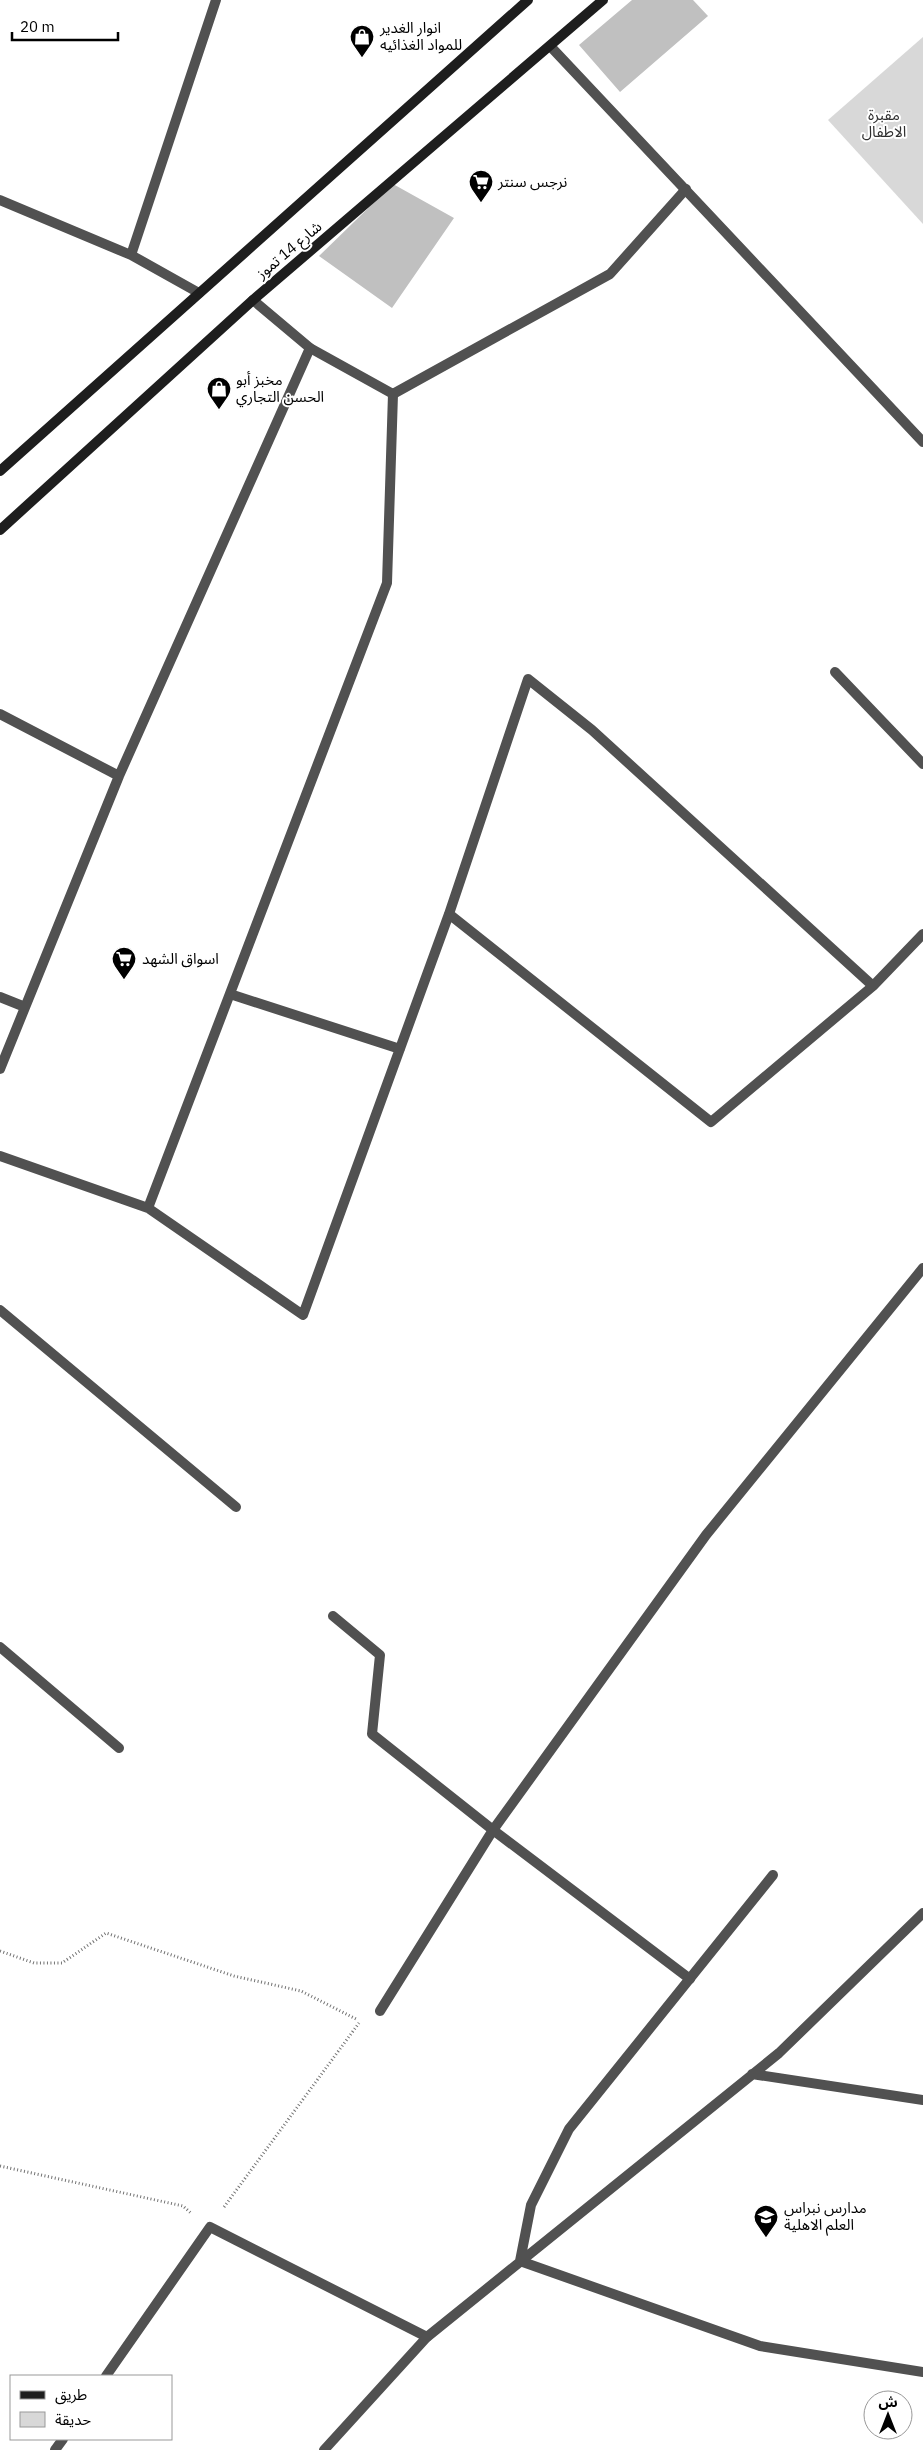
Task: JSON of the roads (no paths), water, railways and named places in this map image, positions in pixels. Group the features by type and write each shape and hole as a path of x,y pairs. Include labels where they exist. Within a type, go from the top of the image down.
{"main road":[{"name":"شارع 14 تموز","path":"0,471 528,0"},
{"name":"شارع 14 تموز","path":"0,530 253,300 551,47 603,0"}],"street":[{"path":"131,254 216,0"},
{"path":"551,47 923,442"},
{"path":"393,394 610,274 686,189"},
{"path":"0,200 131,254 199,293"},
{"path":"253,300 310,348 393,394"},
{"path":"0,1069 119,776 310,348"},
{"path":"148,1208 387,583 393,394"},
{"path":"835,672 923,764"},
{"path":"0,1156 148,1208 304,1315 449,914 528,679 592,730 873,986"},
{"path":"0,714 119,776"},
{"path":"449,914 711,1122 873,986 923,934"},
{"path":"230,994 400,1049"},
{"path":"0,998 25,1007"},
{"path":"380,2011 493,1830 706,1534 923,1268"},
{"path":"0,1310 236,1507"},
{"path":"333,1616 380,1655 372,1734 493,1830 690,1979"},
{"path":"0,1647 119,1748"},
{"path":"520,2261 531,2205 569,2129 773,1875"},
{"path":"324,2450 426,2337 779,2053 923,1913"},
{"path":"752,2074 923,2100"},
{"path":"107,2375 210,2227 426,2337"},
{"path":"520,2261 760,2346 923,2372"}],"place":[{"name":"انوار الغدير للمواد الغذائيه","path":"362,58"},
{"name":"نرجس سنتر","path":"481,203"},
{"name":"مخبز أبو الحسن التجاري","path":"219,410"},
{"name":"اسواق الشهد","path":"124,980"},
{"name":"مدارس نبراس العلم الاهلية","path":"766,2238"}],"park label":[{"name":"مقبرة الاطفال","path":"884,124"}]}
